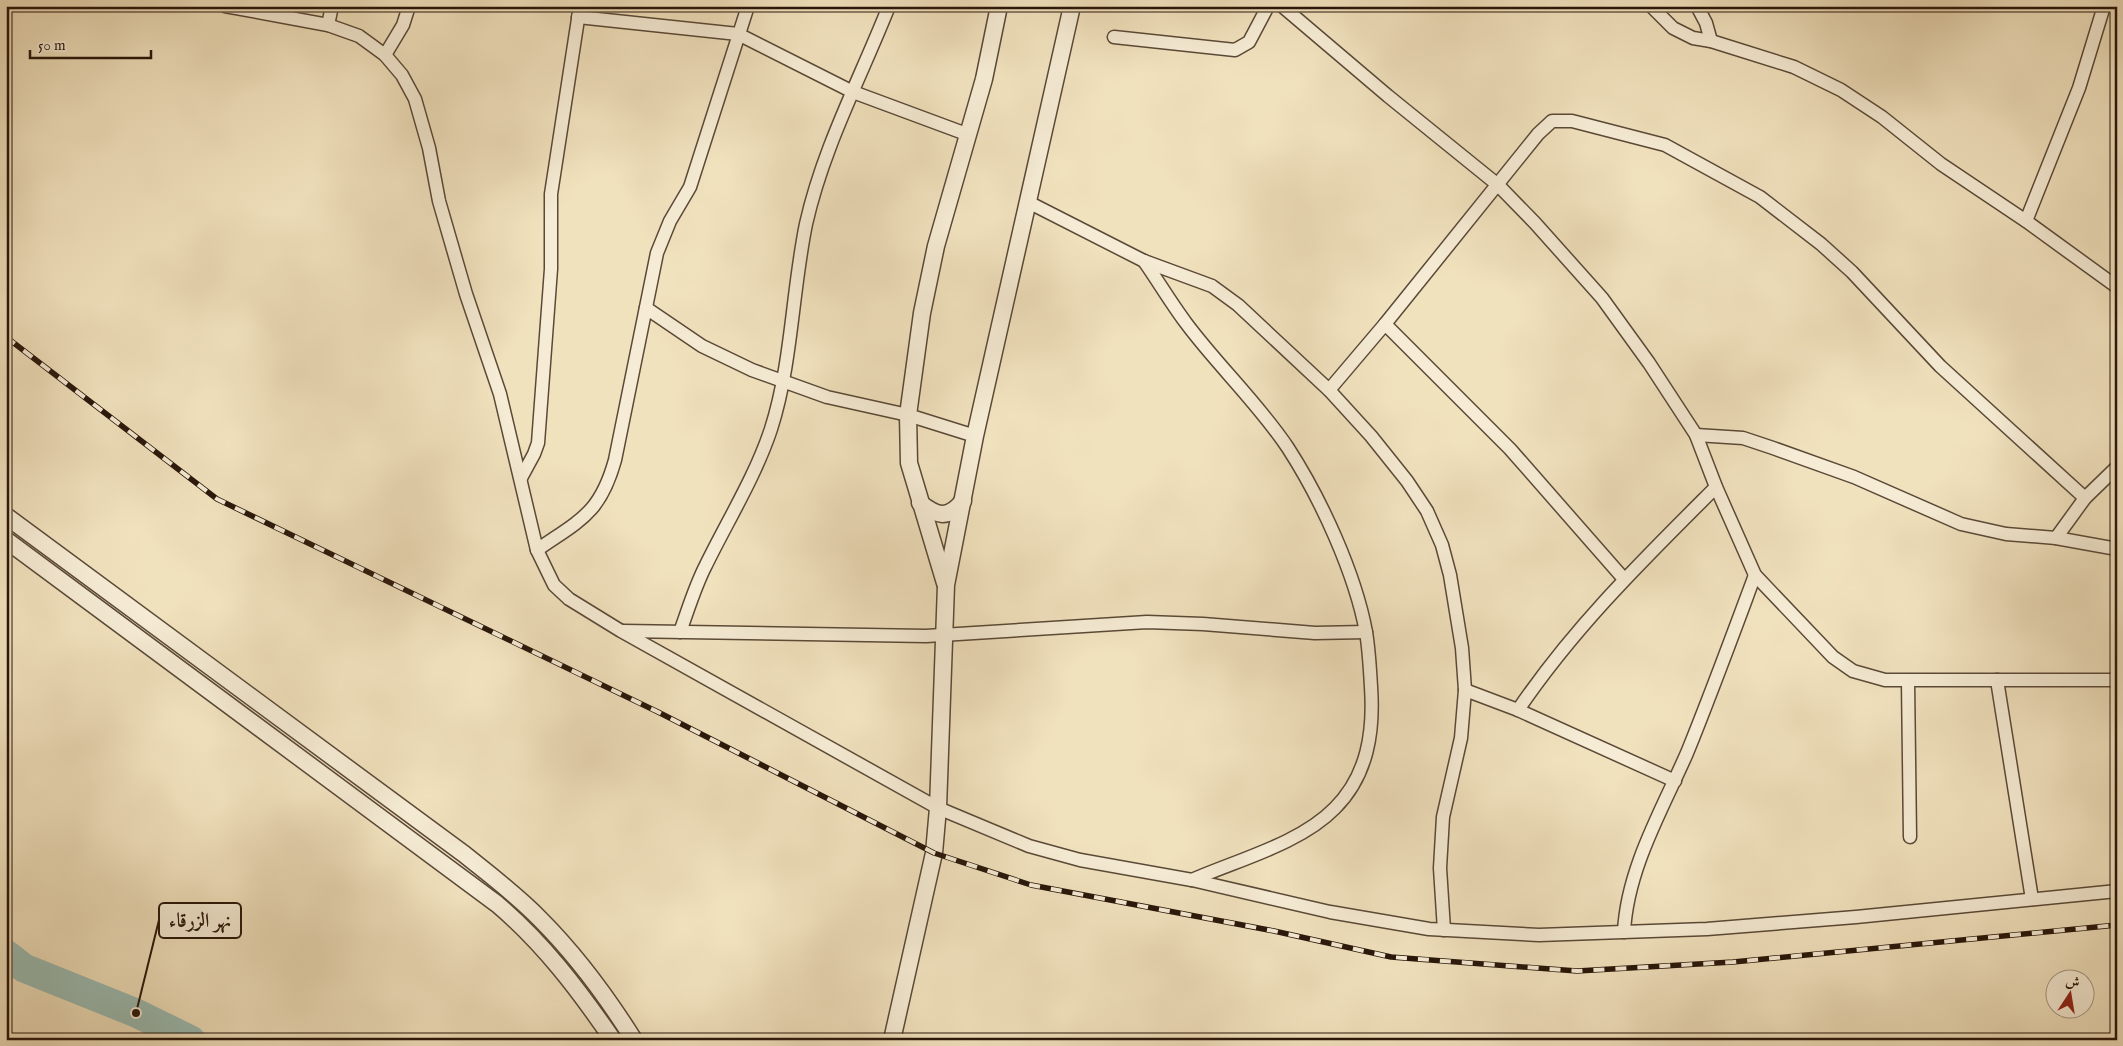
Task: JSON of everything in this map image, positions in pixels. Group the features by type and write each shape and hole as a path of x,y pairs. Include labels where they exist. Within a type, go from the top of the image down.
{"street":[{"path":"225,6 286,11 359,36 385,55 402,75 415,99 429,148 438,201 466,294 492,366 521,478 537,550 554,585 569,599 621,631 938,808 1029,846 1102,866 1192,880 1338,914 1405,927 1444,930 1539,934 1707,929 1846,918 2117,891"},
{"path":"328,25 332,6"},
{"path":"385,55 404,25 409,6"},
{"path":"537,550 595,507 608,485 616,460 657,253 670,221 690,187 748,6"},
{"path":"680,632 705,566 757,466 771,428 782,382 806,225 822,164 889,6"},
{"path":"946,585 909,463 908,414 922,313 936,246 969,135 986,70 999,6"},
{"path":"892,1040 931,870 938,808 946,585 975,436 1072,6"},
{"path":"1114,38 1235,50 1249,42 1268,6"},
{"path":"1282,6 1388,96 1498,185 1602,298 1649,363 1696,435 1716,487 1755,575 1817,642 1853,671 1885,680 2117,680"},
{"path":"1651,6 1673,28 1693,38 1711,41 1794,67 1835,86 1882,117 1941,164 2026,221 2117,287"},
{"path":"2026,221 2079,88 2104,6"},
{"path":"1700,7 1711,41"},
{"path":"521,478 534,454 538,442 551,269 551,194 579,12 738,34 853,92 969,135"},
{"path":"1329,390 1385,324 1538,134 1552,121 1572,121 1665,145 1760,197 1821,244 1852,272 1940,366 2085,498"},
{"path":"1028,202 1144,261 1212,286 1238,305 1329,390 1371,436 1407,481 1427,511 1442,544 1457,610 1465,690 1460,738 1443,816 1440,868 1444,930"},
{"path":"1144,261 1186,323 1274,430 1298,466 1323,510 1349,574 1366,632 1372,698 1371,736 1364,763 1343,799 1323,819 1298,834 1257,854 1192,880"},
{"path":"646,308 702,346 782,382 826,397 908,414 975,436"},
{"path":"1385,324 1510,449 1624,579"},
{"path":"1696,435 1743,438 1774,448 1854,477 1961,524 2006,534 2056,538 2117,549"},
{"path":"2056,538 2085,498 2117,467"},
{"path":"1518,710 1565,645 1624,579 1716,487"},
{"path":"920,503 930,510 944,514 956,510 963,501"},
{"path":"6,516 464,854 541,920 572,954 615,1011 634,1040"},
{"path":"6,540 496,904 528,931 574,984 613,1040"},
{"path":"1624,932 1628,900 1637,867 1710,697 1755,575"},
{"path":"621,631 945,635 1147,622 1203,624 1315,633 1366,632"},
{"path":"1997,680 2032,899"},
{"path":"1908,681 1910,837"},
{"path":"1465,690 1518,710 1675,781"},
{"path":"452,871 464,854"}],"waterway":[{"path":"6,954 24,968 136,1013 191,1040"}],"railway":[{"path":"6,337 217,499 658,712 934,853 1031,885 1274,931 1391,957 1577,971 1733,962 2117,925"}],"place":[{"name":"نهر الزرقاء","path":"136,1013"}]}
